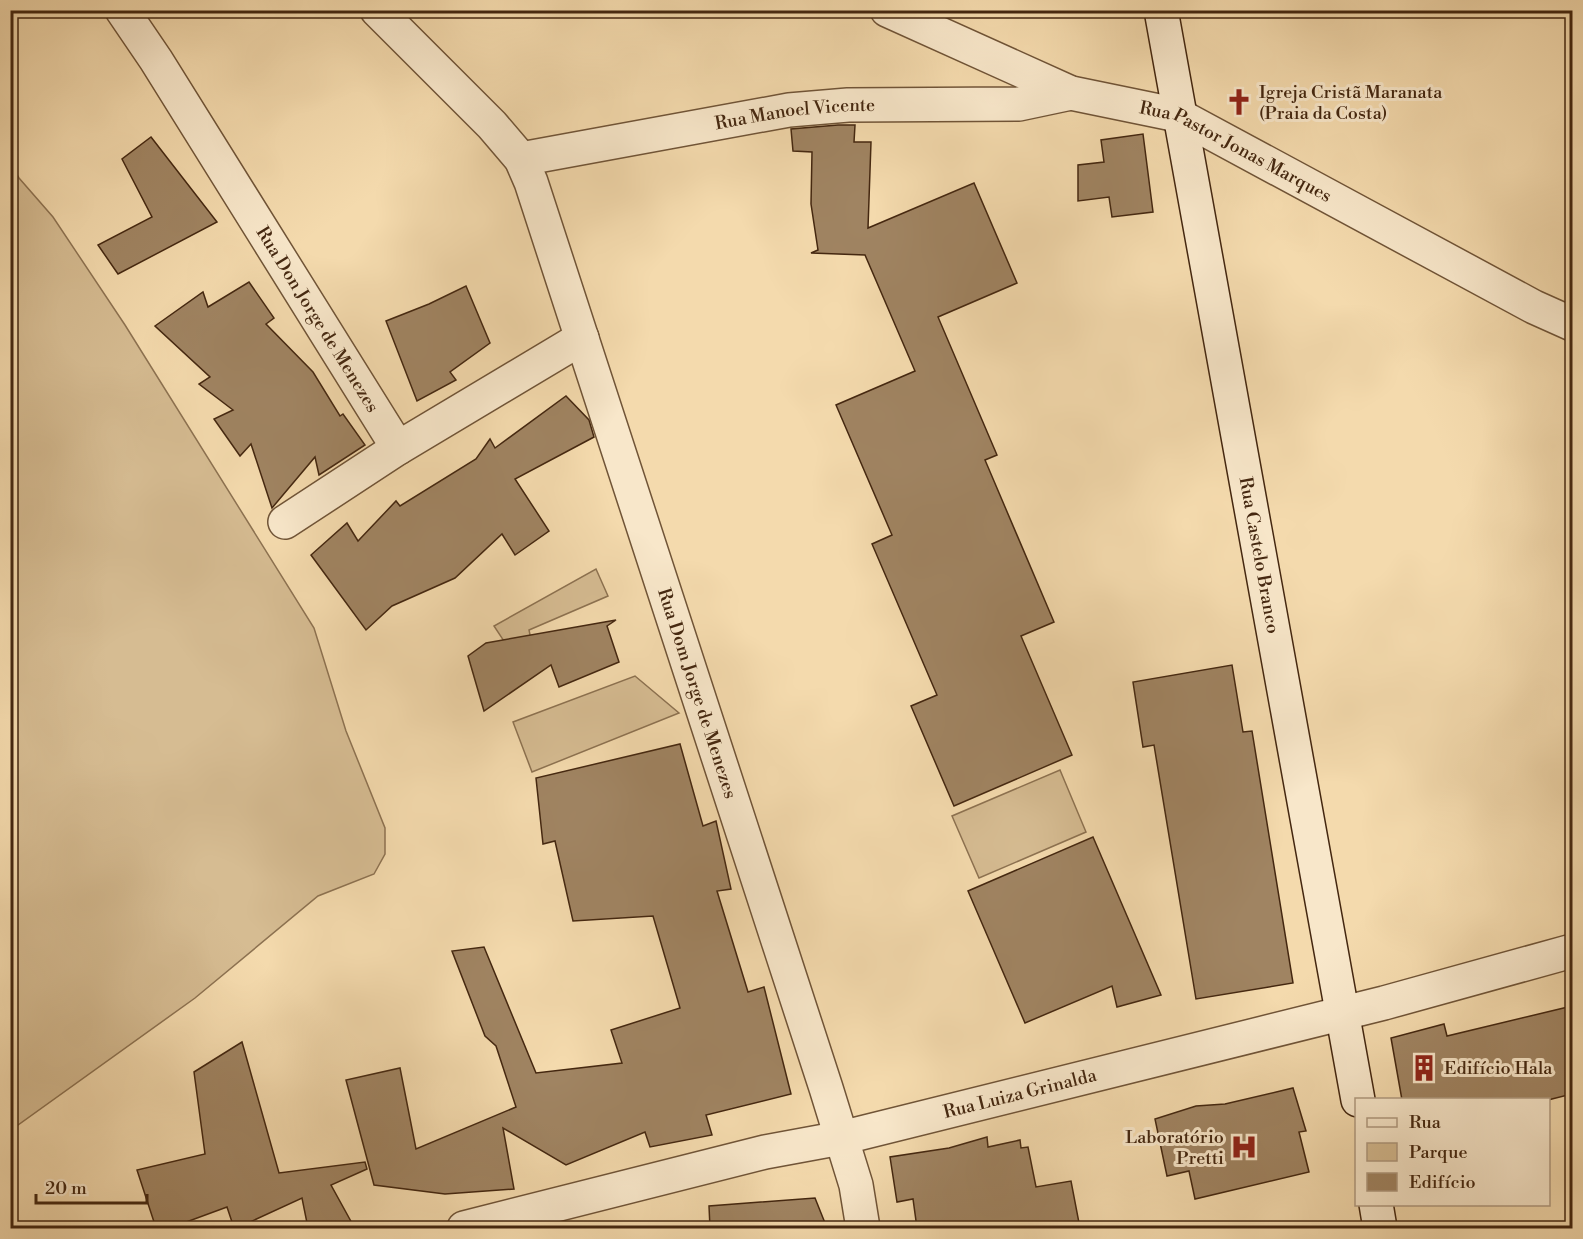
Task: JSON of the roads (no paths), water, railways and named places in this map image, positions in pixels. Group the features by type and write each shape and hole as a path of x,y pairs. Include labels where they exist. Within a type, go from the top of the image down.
{"street":[{"name":"Rua Don Jorge de Menezes","path":"122,10 156,60 398,448"},
{"path":"377,10 492,125 521,159"},
{"name":"Rua Pastor Jonas Marques","path":"887,10 1071,93 1178,115 1534,307 1572,324"},
{"name":"Rua Castelo Branco","path":"1161,10 1178,115 1358,1098"},
{"name":"Rua Manoel Vicente","path":"521,159 789,110 848,105 1019,104 1071,93"},
{"name":"Rua Dom Jorge de Menezes","path":"521,159 537,200 842,1138 856,1185 863,1228"},
{"path":"285,522 398,448 582,338"},
{"name":"Rua Luiza Grinalda","path":"464,1228 765,1152 842,1138 1343,1013 1572,951"},
{"path":"1376,1206 1380,1228"}],"place":[{"name":"Igreja Cristã Maranata (Praia da Costa)","path":"1239,102"},
{"name":"Edifício Hala","path":"1424,1068"},
{"name":"Laboratório Pretti","path":"1244,1147"}]}
